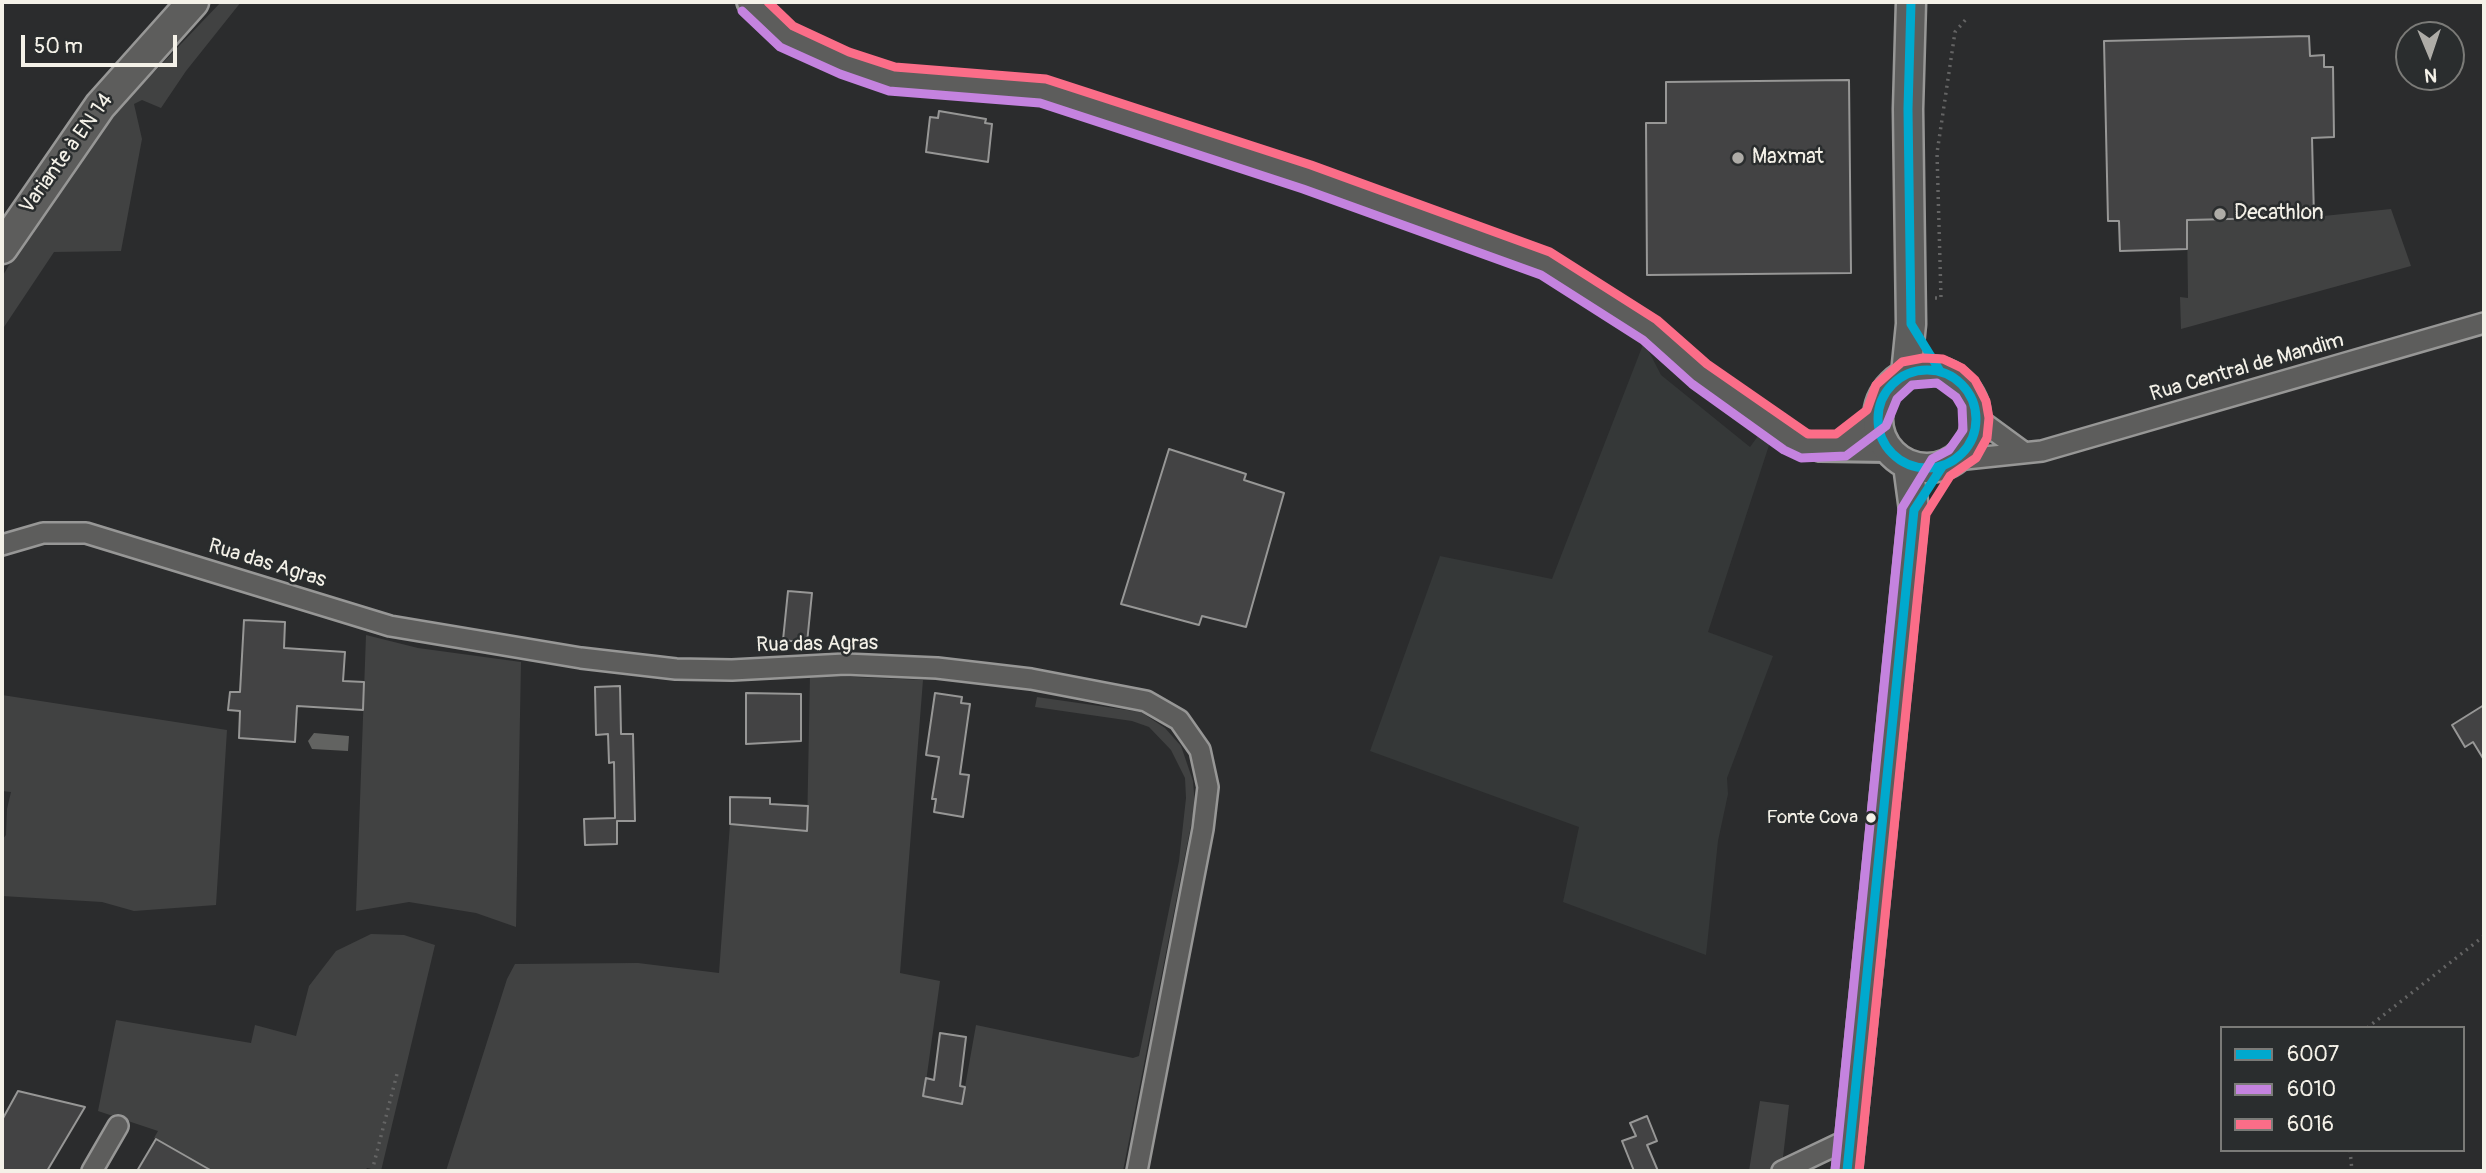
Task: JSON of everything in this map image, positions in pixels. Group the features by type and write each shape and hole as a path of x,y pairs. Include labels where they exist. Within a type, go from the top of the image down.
{"main road":[{"name":"Variante à EN 14","path":"2,248 100,106 193,2"},
{"path":"1906,374 1911,324 1908,109 1912,2"},
{"path":"1911,324 1940,372"},
{"path":"1847,1171 1914,510 1897,457 1880,434 1877,418 1886,392 1906,374 1923,370 1940,372 1955,378 1966,389 1974,403 1977,418 1968,449 1949,463 1914,510"},
{"path":"1897,457 1949,463"}],"street":[{"path":"750,2 786,36 845,63 893,79 1042,91 1307,177 1546,264 1650,330 1699,374 1791,440 1821,448 1840,446 1897,457"},
{"name":"Rua Central de Mandim","path":"1949,463 2022,451 2042,451 2484,323"},
{"path":"1840,446 1877,418"},
{"path":"1977,418 2022,451"},
{"name":"Rua das Agras","path":"2,545 43,533 86,533 390,626 581,658 676,669 732,670 845,664 937,668 1031,679 1146,701 1179,720 1200,750 1209,787 1203,830 1136,1171"},
{"path":"92,1171 118,1126"},
{"path":"1782,1171 1849,1139"}],"path":[{"path":"1935,298 1941,298 1937,153 1955,32 1968,18"},
{"path":"2370,1026 2484,936"},
{"path":"372,1171 398,1070"},
{"path":"2350,1152 2352,1171"}],"shaded area":[{"path":"221,2 241,2 186,71 161,108 142,100 134,104 142,139 121,251 54,252 2,330 2,277 24,240 116,112"},
{"path":"2391,209 2411,266 2181,329 2180,297 2188,298 2187,220 2314,217"},
{"path":"1644,342 1661,375 1750,447 1758,436 1773,433 1708,632 1773,656 1727,778 1728,794 1718,841 1706,955 1563,902 1579,827 1370,751 1440,556 1552,579"},
{"path":"366,635 418,648 521,662 516,927 476,913 409,902 356,911"},
{"path":"810,675 923,680 900,973 940,981 924,1096 962,1104 976,1025 1133,1058 1139,1056 1179,861 1186,798 1185,778 1171,750 1149,727 1132,721 1035,707 1037,697 1141,712 1165,728 1181,746 1193,781 1195,805 1123,1171 446,1171 507,979 515,964 638,963 719,973 730,824 807,831"},
{"path":"2,695 227,730 216,905 134,911 102,902 2,896 2,840 6,835 11,792 2,791"},
{"path":"314,733 349,736 348,751 312,749 308,741"},
{"path":"371,934 404,935 435,945 381,1171 367,1168 365,1171 212,1171 154,1138 158,1131 98,1111 116,1020 251,1043 255,1025 296,1036 309,986 336,951"},
{"path":"1760,1101 1789,1105 1782,1166 1769,1171 1749,1171"}],"building":[{"path":"2309,36 2310,56 2324,55 2324,67 2333,67 2334,137 2312,138 2314,217 2187,220 2187,249 2120,251 2119,221 2108,221 2104,41"},
{"path":"1849,80 1851,273 1647,275 1646,123 1666,123 1666,82"},
{"path":"939,111 986,119 985,123 992,124 988,162 926,152 930,117 938,118"},
{"path":"1169,449 1246,474 1244,480 1284,493 1246,627 1202,616 1199,625 1121,604"},
{"path":"788,591 812,593 807,643 783,640"},
{"path":"244,620 285,622 284,648 345,652 343,681 364,682 363,710 297,706 295,742 239,738 240,711 228,710 230,692 240,692"},
{"path":"620,686 621,734 633,734 635,821 617,821 617,844 585,845 584,819 615,818 614,762 609,763 608,734 596,735 595,687"},
{"path":"746,693 801,694 801,741 746,744"},
{"path":"935,693 962,697 961,703 970,704 960,774 969,775 963,817 934,812 936,799 932,799 939,757 926,755"},
{"path":"2484,705 2484,760 2473,742 2465,747 2452,725"},
{"path":"730,797 770,798 770,804 808,806 807,831 730,824"},
{"path":"940,1033 966,1037 960,1086 965,1087 962,1104 923,1096 926,1078 934,1080"},
{"path":"18,1091 85,1107 47,1171 2,1171 2,1120"},
{"path":"1647,1116 1657,1141 1647,1145 1658,1171 1634,1171 1622,1141 1636,1136 1630,1123"},
{"path":"156,1139 212,1171 137,1171"}],"transit line":[{"name":"6016","path":"768,2 793,26 849,52 895,67 1046,79 1311,165 1550,252 1657,320 1707,364 1808,434 1836,434 1867,410 1876,385 1902,362 1923,358 1943,359 1962,368 1975,380 1986,401 1989,418 1987,438 1976,458 1950,476 1926,514 1859,1171"},
{"name":"6007","path":"1911,2 1908,109 1911,324 1940,371"},
{"name":"6010","path":"742,11 780,47 840,74 889,91 1040,103 1303,189 1541,275 1643,340 1692,384 1784,450 1801,458 1846,456 1886,426 1897,399 1912,385 1937,383 1956,397 1962,407 1963,430 1949,450 1932,459 1902,508 1835,1170"},
{"name":"6007","path":"1927,370 1946,373 1962,384 1973,400 1976,419 1973,438 1962,454 1946,465 1927,468 1908,465 1892,454 1881,438 1878,419 1881,400 1892,384 1908,373 1927,370"},
{"name":"6007","path":"1847,1171 1914,510 1942,467"}],"place":[{"name":"Maxmat","path":"1738,158"},
{"name":"Decathlon","path":"2220,214"},
{"name":"Fonte Cova","path":"1871,818"}]}
